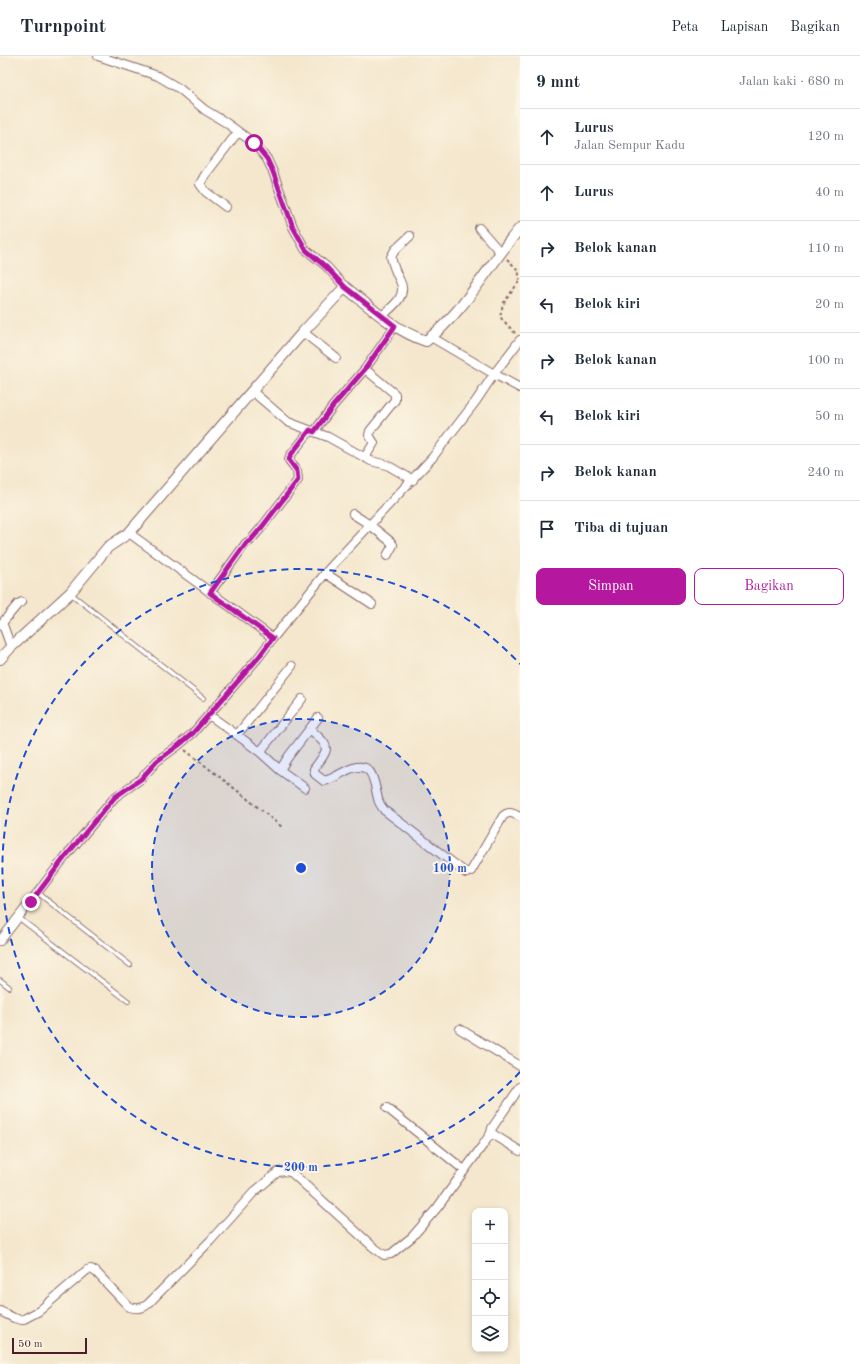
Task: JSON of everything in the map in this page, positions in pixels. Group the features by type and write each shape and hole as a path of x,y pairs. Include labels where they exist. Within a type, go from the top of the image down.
{"street":[{"path":"98,56 158,76 180,89 205,110 226,122 254,143 267,159 293,227 306,250 326,267 345,287 395,326 413,337 426,341 467,301 500,252 520,228"},
{"path":"226,207 206,192 200,184 205,175 238,132"},
{"path":"479,228 500,252"},
{"path":"382,316 395,304 402,294 403,287 394,270 391,257 395,250 410,236"},
{"path":"0,659 70,593 108,547 129,533 303,332 345,287"},
{"path":"210,593 246,543 250,541 262,527 298,480 297,471 289,460 290,456 365,369 395,326"},
{"path":"303,332 336,358"},
{"path":"431,337 520,388"},
{"path":"0,941 65,857 115,797 141,779 157,761 193,733 258,658 325,573 413,480 476,402 494,374 520,339"},
{"path":"365,369 395,394 396,397 370,431 369,435 374,443 365,457"},
{"path":"252,391 288,422 328,437 379,464 387,465 413,480"},
{"path":"353,514 370,525 393,545 387,556"},
{"path":"129,533 273,638"},
{"path":"325,573 372,604"},
{"path":"11,647 3,622 18,604 22,602"},
{"path":"237,735 292,666"},
{"path":"260,752 302,699"},
{"path":"209,715 260,752 280,770 305,788"},
{"path":"280,770 288,757 318,718"},
{"path":"310,729 327,748 326,753 314,769 315,774 324,781 353,768 361,767 368,770 374,779 379,803 384,810 466,873 471,871 503,816 507,812 513,813 520,817"},
{"path":"460,1029 520,1066"},
{"path":"0,1311 22,1320 39,1311 87,1270 91,1269 96,1272 129,1307 135,1309 143,1308 176,1276 254,1192 278,1172 286,1171 292,1173 372,1246 384,1255 391,1254 412,1236 428,1219 491,1133 492,1128 520,1087"},
{"path":"387,1108 464,1170"},
{"path":"491,1133 520,1151"}],"lane":[{"path":"70,593 203,698"},
{"path":"38,893 130,965"},
{"path":"19,918 128,1002"},
{"path":"0,980 9,987"}],"path":[{"path":"500,252 518,270 520,280 503,304 500,317 520,339"},
{"path":"179,745 282,827"}],"route":[{"path":"31,902 65,857 115,797 135,784 157,761 193,733 258,658 273,638 210,593 246,543 250,541 262,527 298,480 299,478 297,471 290,464 290,456 310,430 314,432 333,406 365,369 395,326 345,287 326,267 306,250 293,227 267,159 254,143"}]}
